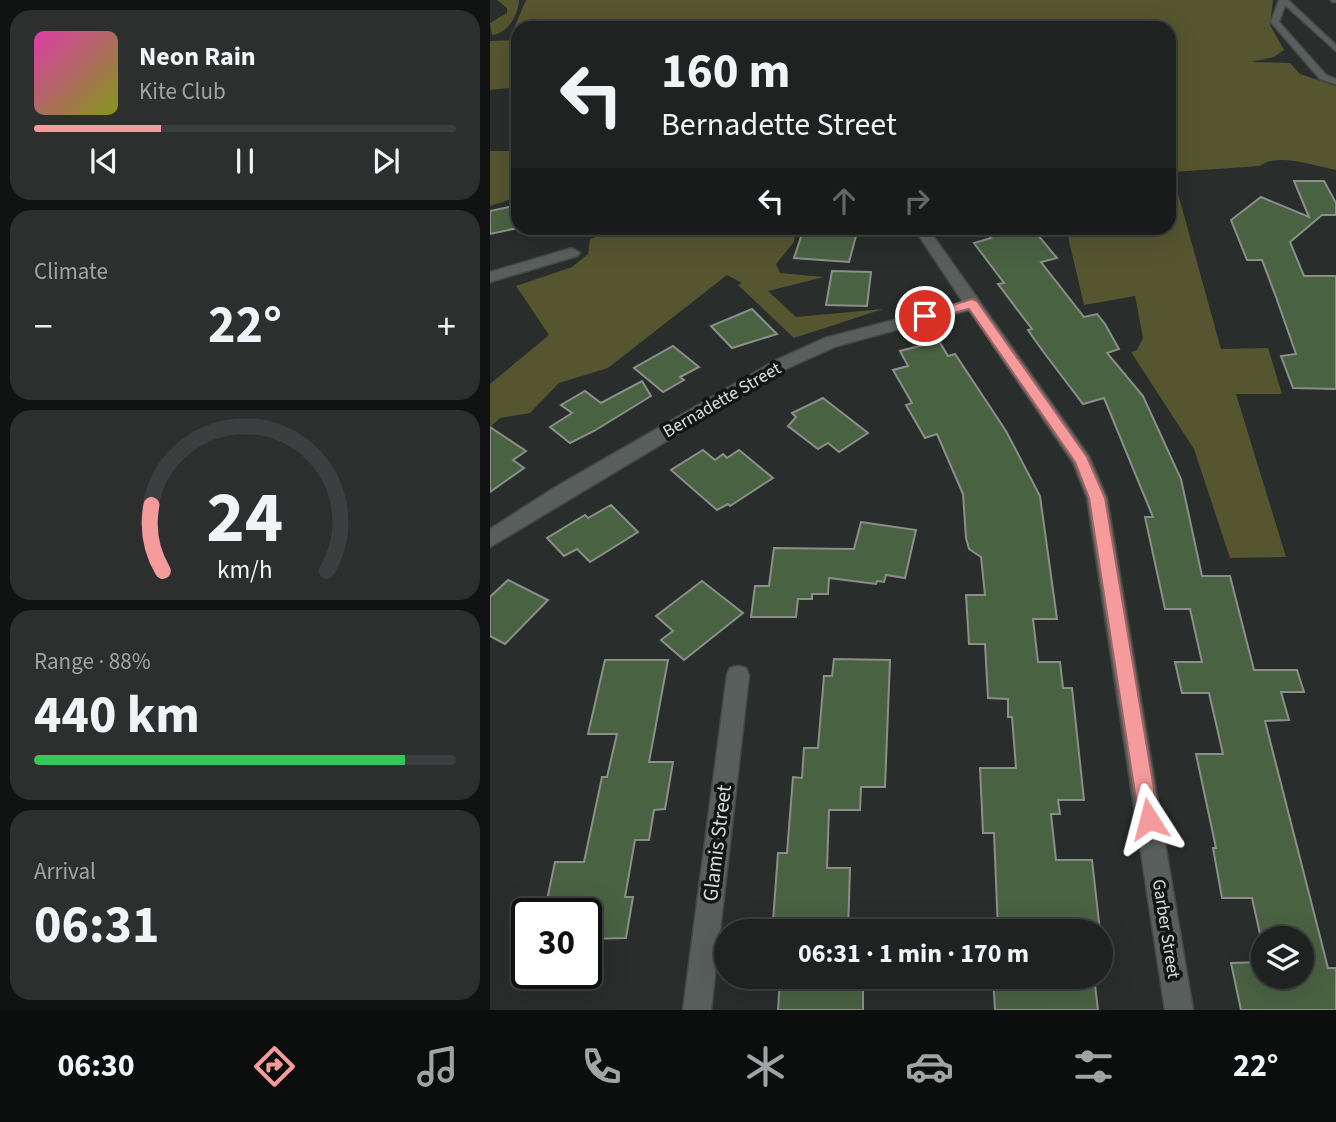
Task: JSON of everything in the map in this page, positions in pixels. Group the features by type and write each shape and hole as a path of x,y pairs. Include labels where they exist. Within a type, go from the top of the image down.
{"street":[{"name":"Garber Street","path":"925,235 1082,461 1097,498 1179,1010"},
{"path":"490,277 572,253"},
{"name":"Bernadette Street","path":"490,539 561,493 782,365 831,342 972,304"},
{"name":"Glamis Street","path":"697,1010 737,675"}],"lane":[{"path":"1336,49 1284,0 1275,22 1323,77 1336,82"}],"shaded area":[{"path":"497,0 519,0 515,17 508,27 492,35 490,23 507,13 507,8"},
{"path":"526,0 1273,0 1270,25 1284,50 1274,57 1251,62 1290,63 1300,74 1336,86 1336,170 1297,161 1277,160 1260,166 1176,172 1176,21 517,21"},
{"path":"511,40 511,88 490,90 490,41"},
{"path":"490,151 511,151 511,199 490,206"},
{"path":"1176,186 1221,349 1268,348 1282,394 1236,394 1286,557 1230,558 1194,449 1131,352 1137,350 1143,338 1135,296 1084,305 1068,235 1176,235"},
{"path":"602,235 795,235 794,242 776,264 780,273 824,277 768,291 796,317 883,309 794,338 738,285 742,283 727,275 608,368 559,383 530,413 500,418 490,427 490,384 549,335 516,286 572,267 588,254 590,239"}],"building":[{"path":"1294,181 1324,181 1336,203 1336,215 1322,215 1290,242 1304,276 1336,276 1336,389 1293,388 1281,356 1296,354 1276,297 1262,260 1247,260 1231,220 1261,197 1309,217"},
{"path":"511,206 511,230 490,234 490,211"},
{"path":"802,235 856,236 849,262 794,258"},
{"path":"987,235 1038,235 1057,258 1041,262 1084,317 1097,314 1105,324 1119,349 1107,353 1143,396 1181,479 1202,576 1230,576 1254,670 1297,670 1304,692 1281,692 1289,720 1265,721 1328,968 1336,968 1336,1010 1241,1010 1231,963 1251,962 1251,989 1314,989 1314,926 1258,926 1252,898 1222,898 1213,848 1216,848 1196,754 1223,754 1209,693 1182,693 1175,662 1202,662 1190,609 1165,609 1145,517 1153,517 1104,398 1083,404 1028,330 1032,329 998,284 1004,283 974,243 991,238"},
{"path":"832,271 871,272 867,306 826,305"},
{"path":"752,309 777,334 732,348 711,326"},
{"path":"939,341 948,356 955,354 1006,431 1040,496 1057,619 1033,619 1038,662 1060,662 1063,688 1072,688 1084,800 1058,800 1060,814 1051,814 1056,860 1092,860 1099,919 998,919 994,833 983,833 980,768 1016,768 1012,717 1008,717 1008,699 988,698 985,644 969,644 966,595 985,595 981,557 969,549 963,494 937,434 925,438 906,405 912,403 893,370 908,366 900,351"},
{"path":"673,346 699,367 680,377 684,380 663,392 634,368"},
{"path":"642,381 651,396 570,443 550,427 572,413 561,405 585,391 601,403"},
{"path":"823,398 868,433 839,452 828,443 818,449 788,426 796,417 792,413"},
{"path":"490,427 526,451 513,460 524,468 490,492"},
{"path":"703,450 715,460 723,454 727,458 739,450 773,478 730,506 728,504 717,510 671,470"},
{"path":"611,505 638,532 590,562 577,549 564,556 547,538 585,515 588,518"},
{"path":"861,522 916,530 905,578 886,575 884,582 877,581 876,584 829,578 828,594 812,594 812,599 798,599 796,617 751,617 755,586 769,586 774,548 854,549"},
{"path":"508,580 548,600 505,644 490,636 490,597"},
{"path":"702,581 743,613 684,660 661,640 673,631 656,616"},
{"path":"834,659 890,660 885,787 861,787 860,810 829,810 827,868 850,868 848,919 773,919 778,853 787,853 793,777 802,778 804,748 818,748 824,676 832,676"},
{"path":"605,660 668,660 649,762 673,762 665,809 654,810 649,840 635,840 625,897 633,897 626,938 602,939 602,898 547,898 555,862 584,862 602,777 607,777 617,734 588,734"},
{"path":"779,989 863,989 863,1010 778,1010"},
{"path":"994,989 1096,989 1098,1010 995,1010"}],"route":[{"path":"925,316 972,304 1082,461 1097,498 1106,545 1149,819"}]}
